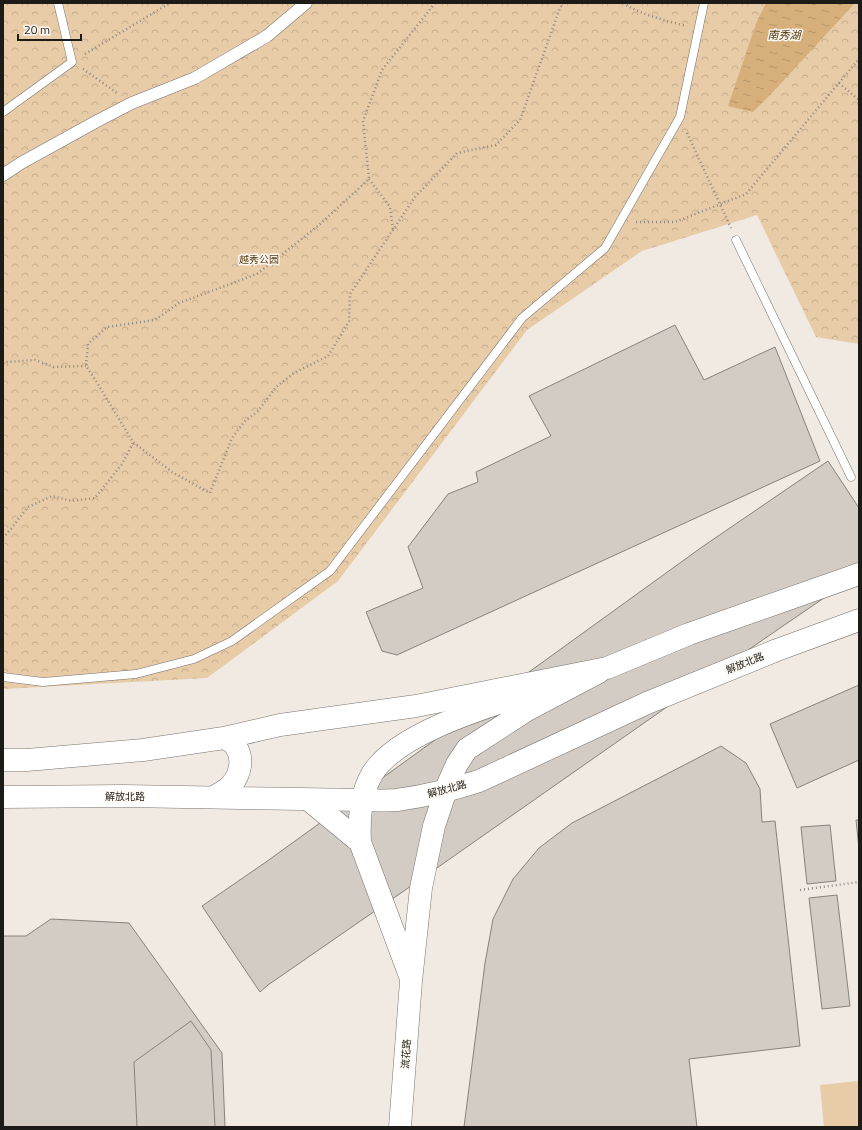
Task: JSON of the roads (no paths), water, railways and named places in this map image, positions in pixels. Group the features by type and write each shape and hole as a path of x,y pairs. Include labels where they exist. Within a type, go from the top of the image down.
{"main road":[{"path":"411,980 360,842 359,820 362,800 372,775 381,762 408,741 454,720 494,705 607,668 689,634 859,574"},
{"name":"解放北路","path":"3,797 124,796 309,800 395,800 430,795 479,780 647,703 777,650 859,620"},
{"path":"3,760 27,760 143,750 224,738 280,725 416,706 607,668"},
{"path":"479,780 471,772 467,761 467,749 527,710 607,668"},
{"path":"214,797 227,789 236,779 241,768 240,756 236,746 224,738"},
{"name":"流花路","path":"400,1127 411,980 421,888 434,826 457,764 467,749"},
{"path":"309,800 360,842"}],"street":[{"path":"3,175 53,145 132,103 201,75 267,36 306,3"}],"lane":[{"path":"3,112 72,62 58,3"},
{"path":"3,677 43,682 136,674 194,659 232,640 330,571 522,318 605,248 680,117 704,3"},
{"path":"736,240 851,477"}],"water":[{"name":"南秀湖","path":"766,3 855,3 753,112 728,106 757,21"}],"park label":[{"name":"越秀公园","path":"259,259"}]}
